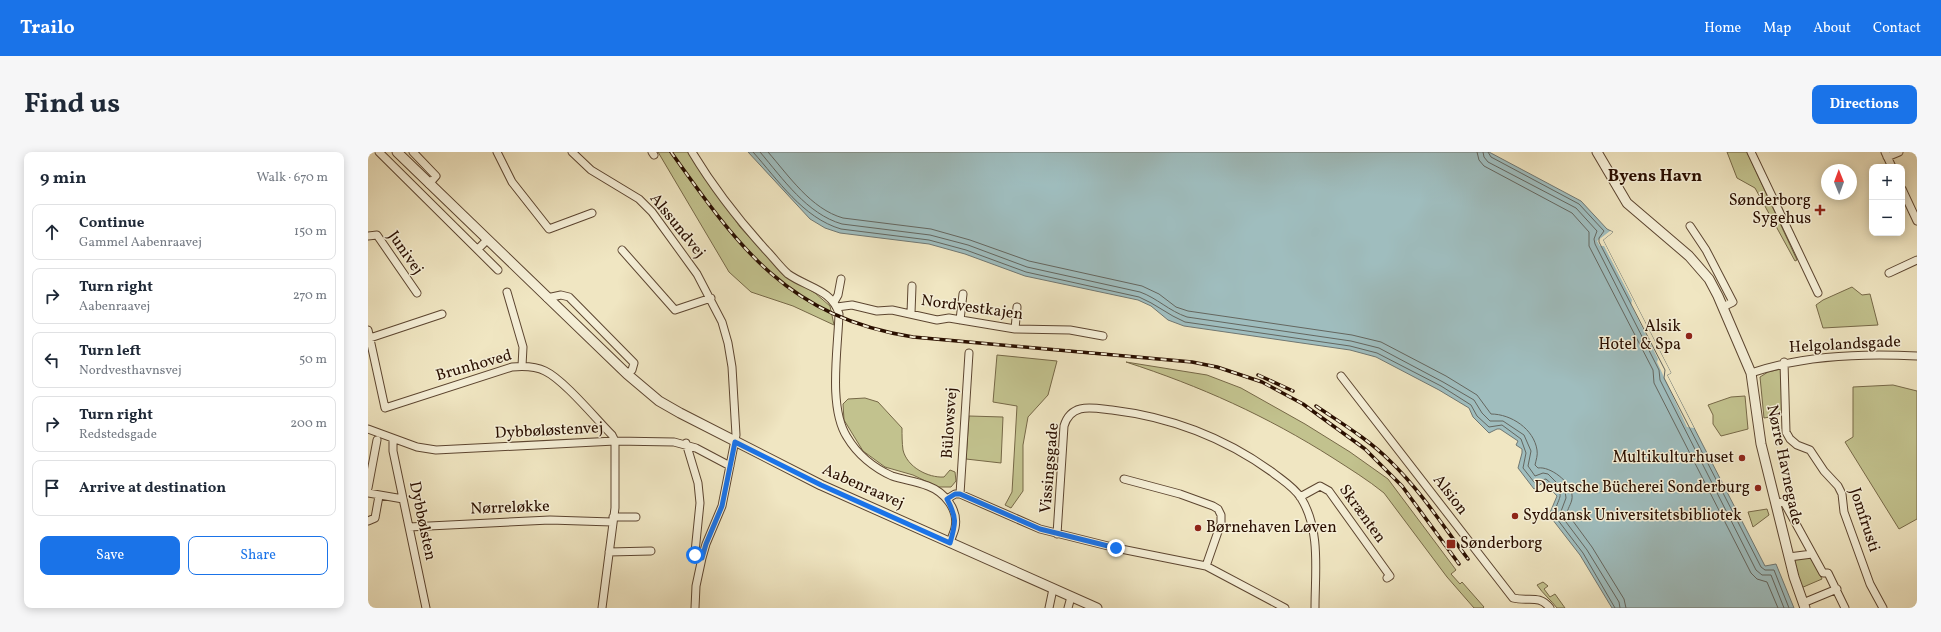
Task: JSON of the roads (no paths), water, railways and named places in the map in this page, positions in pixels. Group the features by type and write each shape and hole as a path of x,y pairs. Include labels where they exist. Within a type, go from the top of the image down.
{"street":[{"path":"379,152 498,270"},
{"name":"Aabenraavej","path":"397,152 627,374 659,401 735,442 821,485 1097,608"},
{"path":"413,152 436,176 429,184"},
{"path":"497,152 512,182 548,229 592,213"},
{"name":"Alssundvej","path":"572,152 591,170 639,199 652,212 697,274 711,298 722,322 732,367 736,415 735,442 722,506 706,544 702,558 696,586 695,608"},
{"path":"692,152 710,182 745,226 787,273 819,290 835,304 838,314 836,397 838,417 846,437 858,452 875,467 894,476 927,485 940,492 947,499 953,511 955,527 950,543"},
{"name":"Nørre Havnegade","path":"1598,152 1627,202 1670,238 1700,268 1714,287 1751,373 1761,444 1804,606"},
{"path":"1752,152 1818,293"},
{"path":"1890,164 1886,155 1899,152"},
{"path":"1905,195 1917,221"},
{"path":"1690,226 1706,250 1733,302 1723,307"},
{"name":"Junivej","path":"368,236 377,234 416,293"},
{"path":"478,249 487,240"},
{"path":"622,250 675,310 711,298"},
{"path":"1890,273 1917,260"},
{"path":"835,304 841,279"},
{"path":"911,314 912,286"},
{"path":"507,292 523,347 522,366"},
{"path":"960,320 963,294"},
{"path":"548,298 561,295 569,297 634,363 632,370 627,374"},
{"name":"Nordvestkajen","path":"835,304 852,305 877,311 892,310 937,320 949,318 1015,329 1070,330 1104,336"},
{"path":"1015,329 1017,307"},
{"path":"368,330 370,338 442,314"},
{"name":"Brunhoved","path":"370,338 385,408 512,367 522,366 536,368 546,372 556,379 612,435 615,441"},
{"name":"Bülowsvej","path":"960,494 969,353"},
{"name":"Helgolandsgade","path":"1751,373 1784,362 1830,357 1917,356"},
{"name":"Jomfrusti","path":"1784,362 1786,432 1790,439 1797,445 1810,450 1824,471 1838,486 1842,494 1844,512 1870,584 1883,608"},
{"name":"Alsion","path":"1341,376 1513,598 1539,599 1544,601 1550,608"},
{"name":"Vissingsgade","path":"1057,534 1064,426 1070,414 1082,408 1127,412 1166,420 1190,428 1227,445 1260,464 1288,484 1300,497 1308,509 1315,537 1315,608"},
{"name":"Dybbøløstenvej","path":"368,429 417,448 455,450 615,441 674,442 686,444 730,466"},
{"path":"368,488 377,440"},
{"name":"Dybbølsten","path":"394,440 394,451 403,499 426,608"},
{"path":"602,608 612,520 615,508 615,441"},
{"path":"686,444 698,483 700,502 695,552 697,557 702,558"},
{"path":"1124,479 1180,494 1218,509 1221,515 1221,523 1206,566"},
{"name":"Skrænten","path":"1300,497 1320,486 1329,491 1390,576 1387,578"},
{"path":"368,493 403,499"},
{"path":"947,499 955,494 960,494 1033,526 1057,534 1206,566 1284,608"},
{"path":"368,521 375,518 379,496"},
{"path":"1777,503 1784,502 1822,573 1828,573 1845,608"},
{"name":"Nørreløkke","path":"409,527 550,520 612,520 636,517"},
{"path":"609,552 651,551"},
{"path":"1790,557 1812,554"},
{"path":"1049,608 1053,589"},
{"path":"1804,606 1837,589"},
{"path":"1068,608 1071,597"}],"water":[{"path":"748,152 1489,152 1581,201 1607,229 1613,232 1603,240 1671,373 1667,375 1765,566 1776,564 1794,608 1612,608 1580,555 1549,515 1557,496 1544,482 1534,489 1518,468 1522,449 1516,445 1518,441 1500,429 1489,433 1473,417 1469,408 1439,390 1376,357 1350,350 1184,326 1168,320 1151,306 1138,300 1025,276 965,254 929,244 840,233 825,228 810,219"}],"railway":[{"path":"671,152 720,219 745,248 771,273 800,295 832,313 870,327 913,337 1192,362 1217,367 1262,382 1303,404 1365,449 1402,486 1459,564"},
{"path":"1258,375 1293,391"},
{"path":"1316,406 1364,438 1401,472 1421,496 1468,559"}],"place":[{"name":"Sønderborg Sygehus","path":"1820,210"},
{"name":"Alsik Hotel & Spa","path":"1689,336"},
{"name":"Multikulturhuset","path":"1742,458"},
{"name":"Deutsche Bücherei Sonderburg","path":"1758,488"},
{"name":"Syddansk Universitetsbibliotek","path":"1515,516"},
{"name":"Børnehaven Løven","path":"1198,528"},
{"name":"Sønderborg","path":"1451,544"}],"district":[{"name":"Byens Havn","path":"1655,176"}]}
